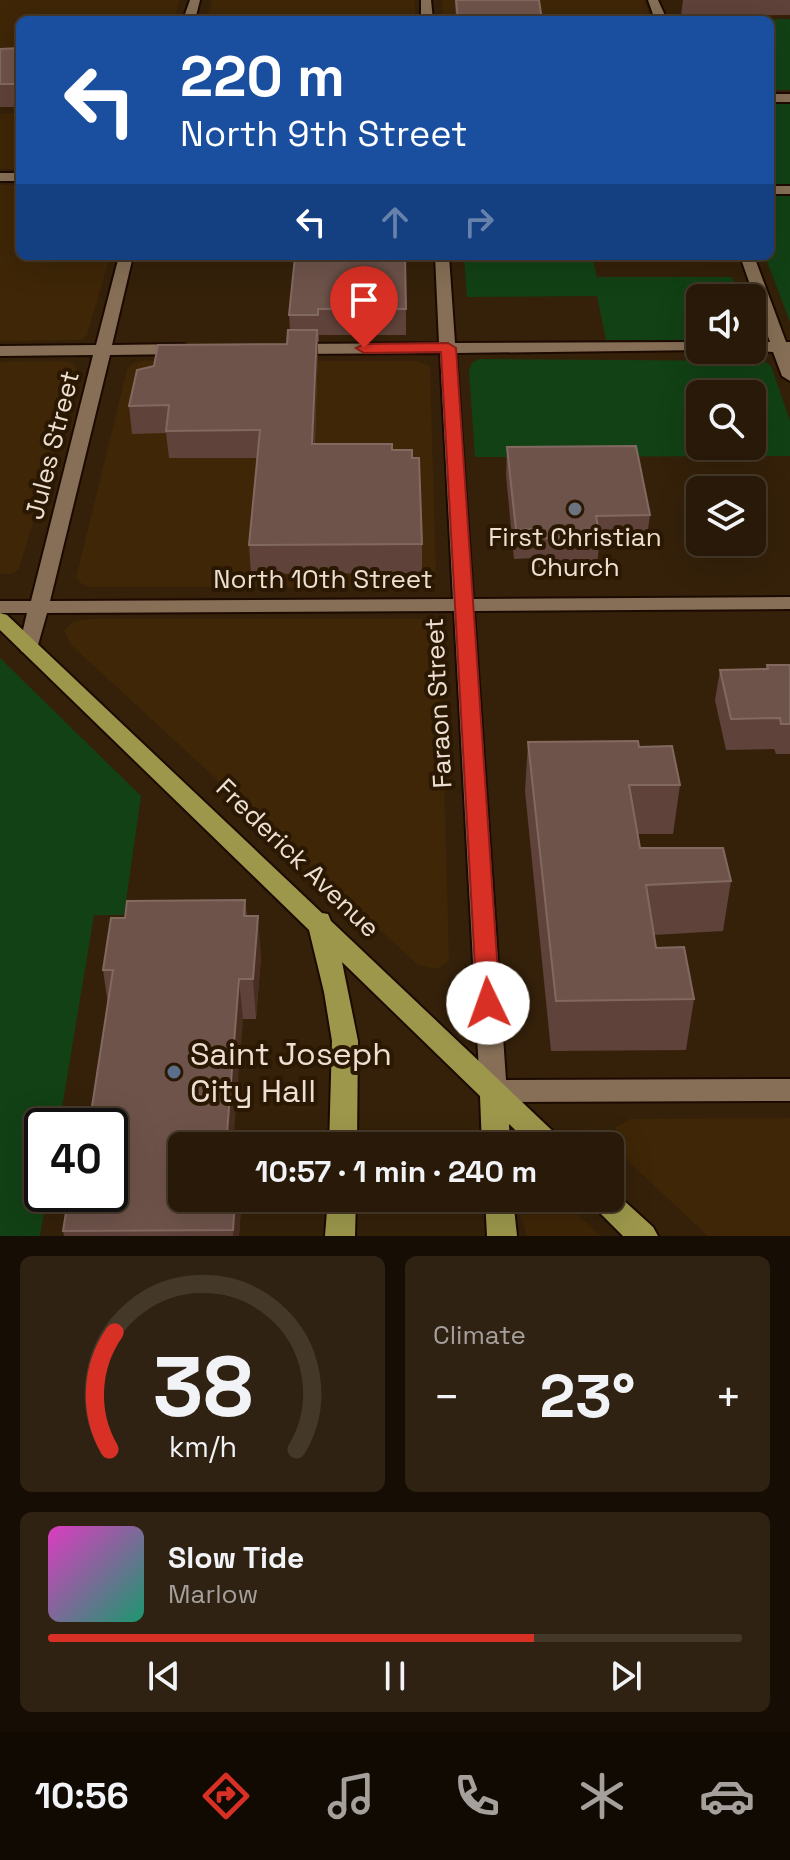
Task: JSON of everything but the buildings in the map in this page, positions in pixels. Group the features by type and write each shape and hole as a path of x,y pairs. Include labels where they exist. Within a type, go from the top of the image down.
{"main road":[{"name":"Frederick Avenue","path":"0,619 319,921 535,1132"},
{"path":"319,921 343,1029 343,1132"},
{"name":"Faraon Street","path":"493,1091 495,1132"},
{"path":"340,1236 341,1212"},
{"path":"500,1212 502,1236"},
{"path":"618,1212 643,1236"}],"street":[{"name":"Jules Street","path":"29,647 125,260"},
{"name":"Faraon Street","path":"442,260 493,1091"},
{"path":"749,260 785,347 790,376"},
{"path":"269,349 686,347"},
{"path":"0,351 208,349"},
{"name":"North 10th Street","path":"0,607 790,603"},
{"path":"493,1091 790,1090"}],"shaded area":[{"path":"0,0 180,0 175,16 16,16 16,54 0,54"},
{"path":"212,0 415,0 415,16 208,16"},
{"path":"442,0 644,0 650,16 443,16"},
{"path":"16,113 16,169 0,169 0,114"},
{"path":"0,185 16,185 16,260 109,260 87,335 82,340 0,341"},
{"path":"141,361 417,361 430,366 436,580 432,585 421,587 91,587 82,584 76,578 127,370"},
{"path":"0,362 74,363 78,373 19,569 11,574 0,574"},
{"path":"92,619 429,619 440,625 449,960 437,969 418,965 70,644 64,630 73,622"},
{"path":"790,1118 790,1236 708,1236 624,1154 624,1132 616,1132 616,1127 631,1119"},
{"path":"519,1212 574,1212 601,1236 527,1236"}],"green space":[{"path":"774,19 790,19 790,90 774,90"},
{"path":"774,102 790,102 790,184 774,184"},
{"path":"790,195 790,322 767,260 774,260 774,196"},
{"path":"464,260 593,260 597,277 732,277 735,284 686,284 686,340 606,340 597,296 467,297"},
{"path":"479,359 686,360 686,364 766,362 771,366 790,421 790,456 766,456 766,380 686,380 686,456 475,457 469,370 472,363"},
{"path":"0,658 141,796 124,915 94,915 62,1108 24,1108 24,1212 44,1212 40,1236 0,1236"}],"place":[{"name":"First Christian Church","path":"575,509"},
{"name":"Saint Joseph City Hall","path":"174,1072"}],"route":[{"path":"364,348 448,348 488,1003"}]}
